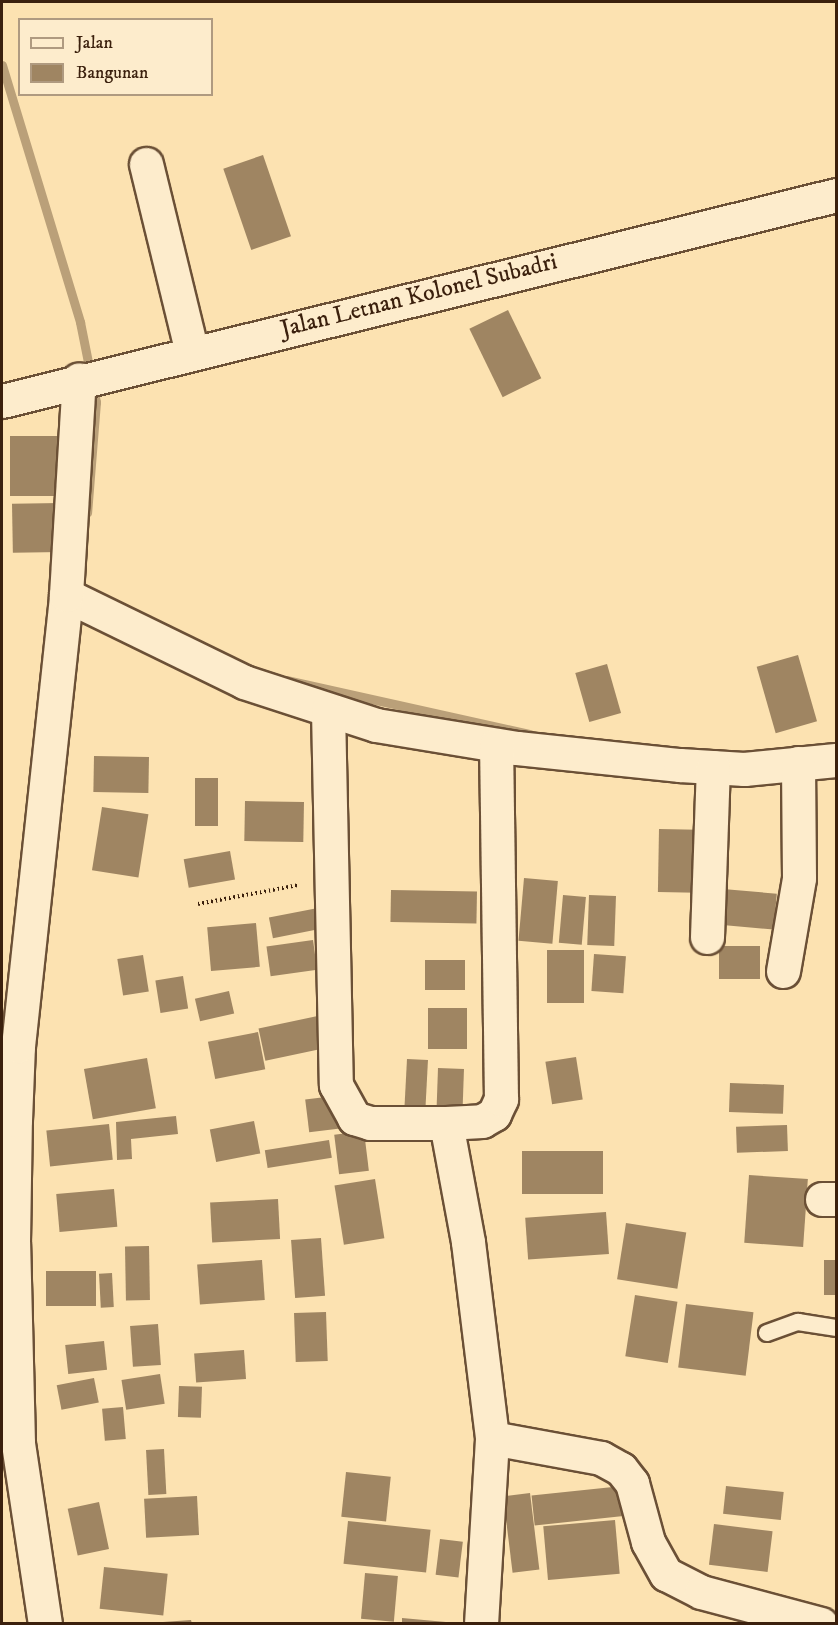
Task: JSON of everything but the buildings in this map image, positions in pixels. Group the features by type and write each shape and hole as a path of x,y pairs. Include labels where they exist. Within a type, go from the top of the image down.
{"street":[{"path":"146,164 192,352"},
{"name":"Jalan Letnan Kolonel Subadri","path":"2,400 79,379 837,195"},
{"path":"45,1623 10,1442 13,1242 10,1046 66,595 79,379"},
{"path":"66,595 244,682 376,725 496,745 713,767 744,769 837,760"},
{"path":"328,710 336,1085 343,1102 354,1118 370,1123 482,1121 494,1114 501,1099 496,745"},
{"path":"783,971 800,878 798,763"},
{"path":"707,937 713,767"},
{"path":"446,1123 468,1242 492,1438 481,1623"},
{"path":"492,1438 602,1458 621,1469 632,1483 648,1542 666,1574 701,1592 821,1623"}],"lane":[{"path":"767,1333 798,1322 837,1328"}],"path":[{"path":"198,904 332,878"}],"waterway":[{"path":"2,65 80,322 96,402 87,513"},
{"path":"286,680 530,734"}]}
